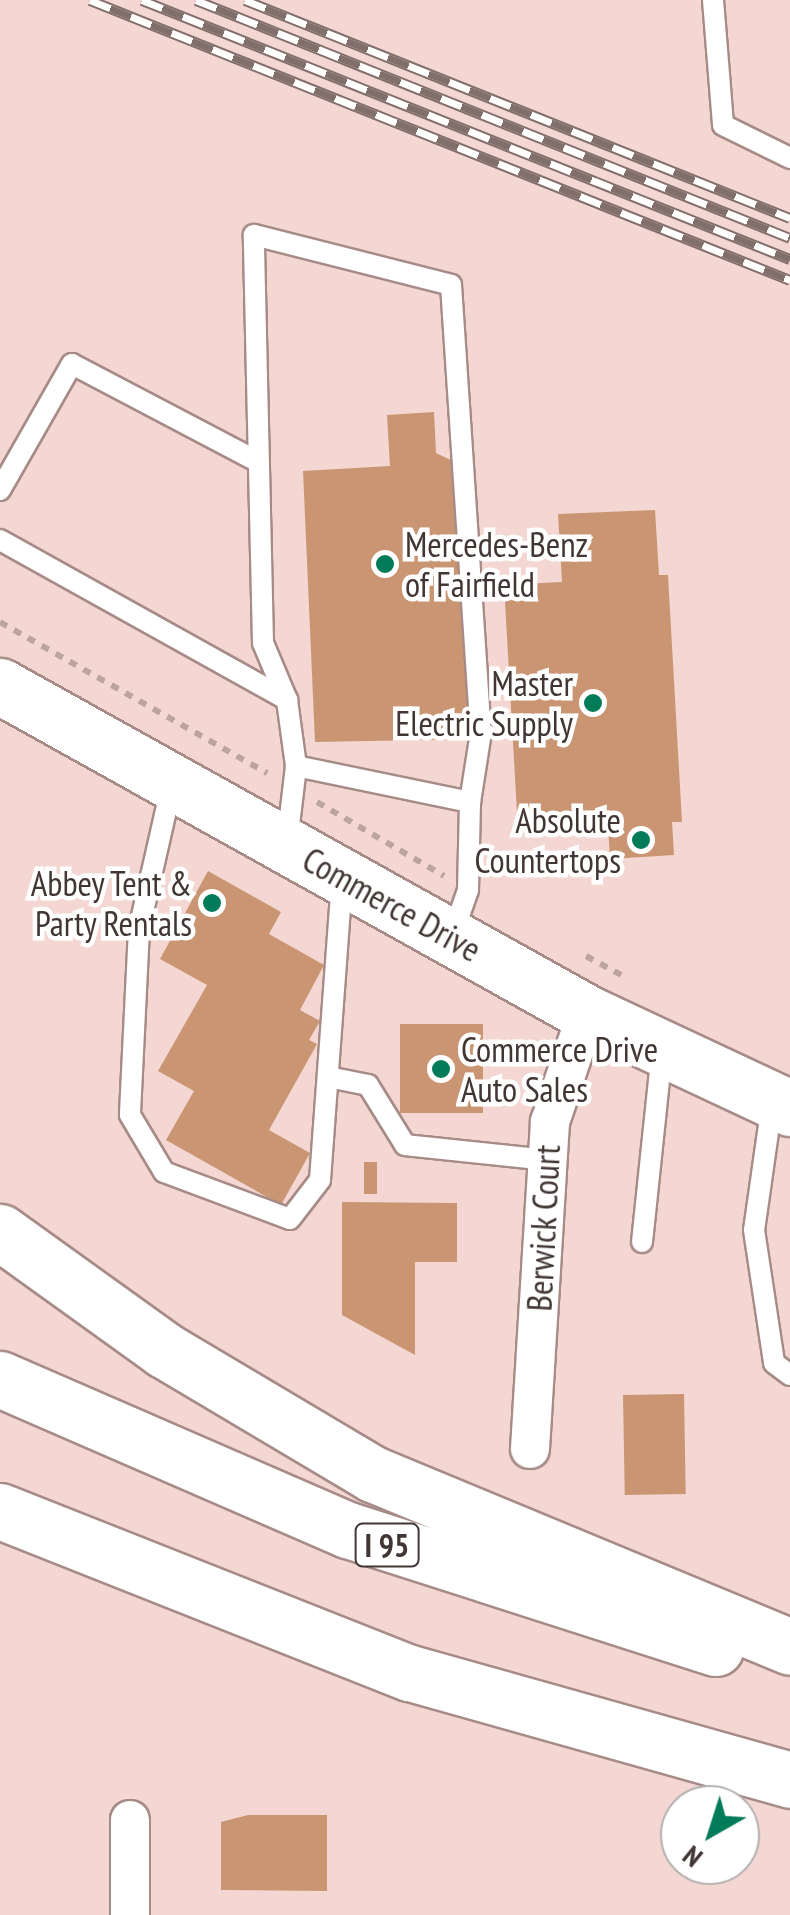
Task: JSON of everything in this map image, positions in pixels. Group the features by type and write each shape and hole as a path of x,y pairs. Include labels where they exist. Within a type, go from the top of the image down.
{"main road":[{"name":"Commerce Drive","path":"0,686 342,877 460,914 587,1013 781,1104"},
{"path":"0,1232 164,1350 373,1474 790,1648"},
{"name":"I 95","path":"0,1378 348,1530 790,1668"},
{"path":"0,1511 410,1673 790,1780"}],"street":[{"name":"Berwick Court","path":"530,1449 547,1160 564,1066 587,1013"},
{"path":"130,1820 130,1915"}],"lane":[{"path":"713,0 723,124 790,158"},
{"path":"286,845 296,766 287,700 264,643 254,235 451,285 481,732 460,914"},
{"path":"0,490 72,364 259,462"},
{"path":"0,540 287,700"},
{"path":"296,766 470,802"},
{"path":"173,782 148,872 130,1014 130,1115 141,1142 164,1172 290,1219 320,1180 342,877"},
{"path":"642,1242 662,1051"},
{"path":"328,1077 368,1085 405,1145 547,1160"},
{"path":"781,1104 754,1230 774,1363 790,1376"}],"path":[{"path":"0,622 292,788 460,914"},
{"path":"574,950 643,987"}],"building":[{"name":"Mercedes-Benz of Fairfield","path":"434,412 436,453 455,462 472,739 315,742 303,471 390,466 387,415"},
{"name":"Master Electric Supply","path":"655,510 659,575 668,575 682,822 672,822 674,855 610,859 608,825 518,830 504,585 562,582 558,514"},
{"path":"208,871 281,912 269,934 324,965 300,1010 320,1021 309,1040 317,1044 269,1130 310,1153 281,1205 166,1140 194,1091 158,1071 207,985 160,959"},
{"name":"Commerce Drive Auto Sales","path":"400,1024 483,1024 483,1113 400,1113"},
{"path":"364,1162 377,1162 377,1194 364,1194"},
{"path":"342,1202 457,1203 457,1262 415,1262 415,1355 342,1315"},
{"path":"684,1394 686,1494 625,1495 623,1395"},
{"path":"248,1815 327,1815 327,1891 221,1890 221,1822"}],"railway":[{"path":"90,0 790,280"},
{"path":"142,0 790,259"},
{"path":"196,0 790,238"},
{"path":"245,0 790,218"}],"place":[{"name":"Mercedes-Benz of Fairfield","path":"385,564"},
{"name":"Master Electric Supply","path":"593,703"},
{"name":"Absolute Countertops","path":"641,840"},
{"name":"Abbey Tent & Party Rentals","path":"212,903"},
{"name":"Commerce Drive Auto Sales","path":"441,1069"}]}
